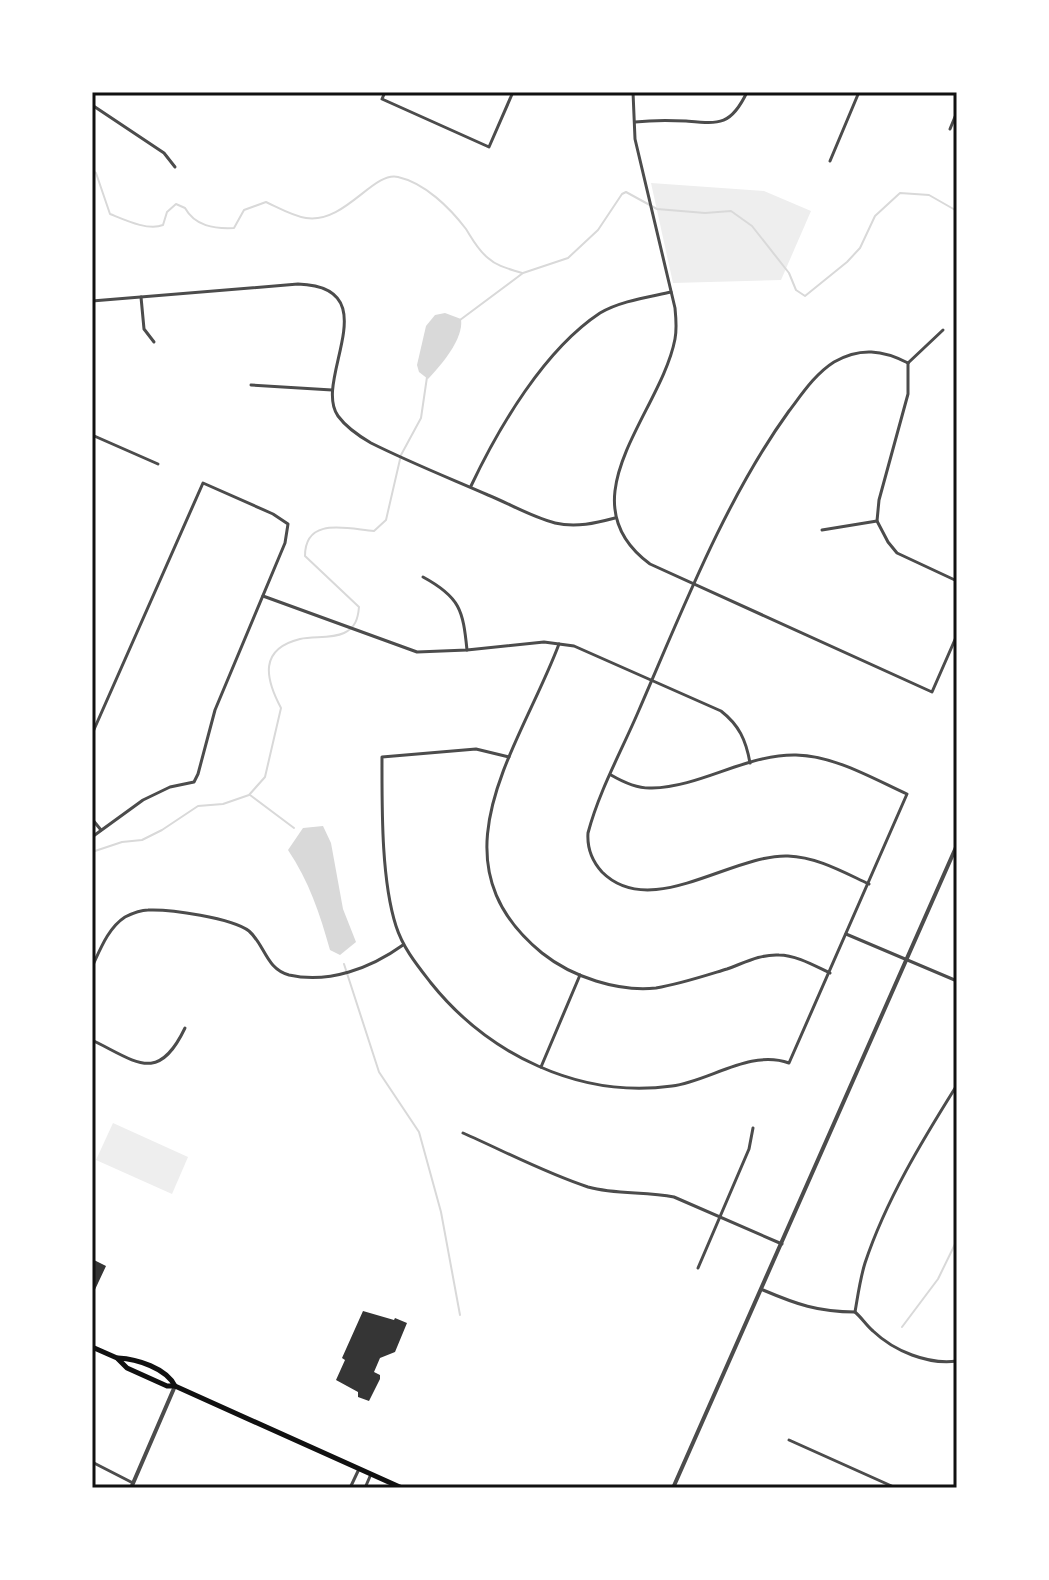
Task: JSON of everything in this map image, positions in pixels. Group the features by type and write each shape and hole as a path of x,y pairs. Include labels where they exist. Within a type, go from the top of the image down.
{"main road":[{"path":"92,1347 117,1358 132,1359 171,1377 175,1386"},
{"path":"117,1358 127,1368 167,1386 175,1386 402,1488"}],"street":[{"path":"385,92 382,99 489,147 513,92"},
{"path":"633,92 633,122 644,180 675,308 675,339 668,362 616,478 615,518 625,540 635,553 650,564 932,692 957,635"},
{"path":"633,122 654,120 719,124 732,115 747,92"},
{"path":"830,161 859,92"},
{"path":"92,105 164,153 175,167"},
{"path":"950,129 957,112"},
{"path":"92,301 298,284 322,288 332,294 345,319 332,390 336,414 359,436 557,524 588,525 615,518"},
{"path":"470,487 503,424 557,351 602,312 671,292"},
{"path":"141,297 144,329 154,342"},
{"path":"943,330 908,363 908,394 879,500 877,521 897,553 957,581"},
{"path":"869,884 810,859 788,856 770,857 671,888 656,890 622,886 599,869 587,845 591,822 652,680 735,499 760,454 814,379 834,363 862,351 883,352 908,363"},
{"path":"251,385 332,390"},
{"path":"92,435 158,464"},
{"path":"92,734 203,483 273,514 288,524 285,543 215,710 194,782 170,787 143,800 92,837"},
{"path":"822,530 877,521"},
{"path":"423,577 444,588 460,607 467,650"},
{"path":"262,596 417,652 544,642 574,646 708,704 733,720 746,743 750,763"},
{"path":"559,644 494,793 486,831 492,880 506,915 516,929 549,958 580,975 632,988 652,988 762,956 782,954 830,973"},
{"path":"509,757 476,749 382,757 389,899 403,945 462,1018 502,1049 583,1082 645,1088 689,1082 756,1060 778,1059 789,1063 907,794 849,768 818,758 795,755 764,758 651,788 636,786 611,775"},
{"path":"92,819 101,830"},
{"path":"673,1488 957,845"},
{"path":"92,967 113,928 136,912 149,910 196,916 246,929 260,944 271,965 287,975 343,974 381,961 403,945"},
{"path":"846,934 957,981"},
{"path":"541,1067 580,975"},
{"path":"92,1040 128,1058 151,1064 162,1061 171,1053 185,1028"},
{"path":"855,1312 860,1281 873,1241 927,1130 957,1085"},
{"path":"698,1268 749,1149 753,1128"},
{"path":"463,1133 589,1187 674,1197 782,1244"},
{"path":"763,1290 796,1305 827,1312 855,1312 873,1331 904,1352 933,1361 957,1361"},
{"path":"92,1462 132,1486 175,1386"},
{"path":"789,1440 896,1488"},
{"path":"350,1488 359,1469"},
{"path":"365,1488 371,1474"}],"shaded area":[{"path":"651,183 764,191 811,211 781,280 673,283"},
{"path":"445,313 461,319 459,335 428,379 419,372 417,365 426,326 435,315"},
{"path":"323,826 331,843 343,909 356,942 340,955 330,950 313,898 288,850 303,828"},
{"path":"113,1123 188,1157 172,1194 96,1160"}],"building":[{"path":"92,1259 106,1266 92,1296"},
{"path":"363,1311 407,1323 395,1352 380,1358 374,1372 380,1375 380,1379 369,1401 358,1397 358,1392 336,1380 345,1360 342,1358"}],"waterway":[{"path":"92,170 96,173 110,214 150,227 163,225 167,212 176,204 185,208 200,223 219,228 234,228 244,210 266,202 301,217 320,218 346,206 388,177 398,177 418,185 445,205 481,252 492,261 522,273"},
{"path":"460,320 523,273 568,258 598,230 626,192 657,209 705,213 731,211 752,226 789,273 796,290 805,296 860,248 875,216 900,193 929,195 957,211"},
{"path":"92,852 122,842 142,840 198,806 223,804 249,795 265,777 281,708 269,676 272,657 277,650 300,639 334,636 348,631 359,611 359,607 305,556 307,543 320,530 341,527 374,531 386,520 401,455 421,418 427,377"},
{"path":"250,795 294,828"},
{"path":"344,964 379,1072 419,1132 441,1212 460,1315"},
{"path":"902,1327 938,1279 957,1240"}]}
